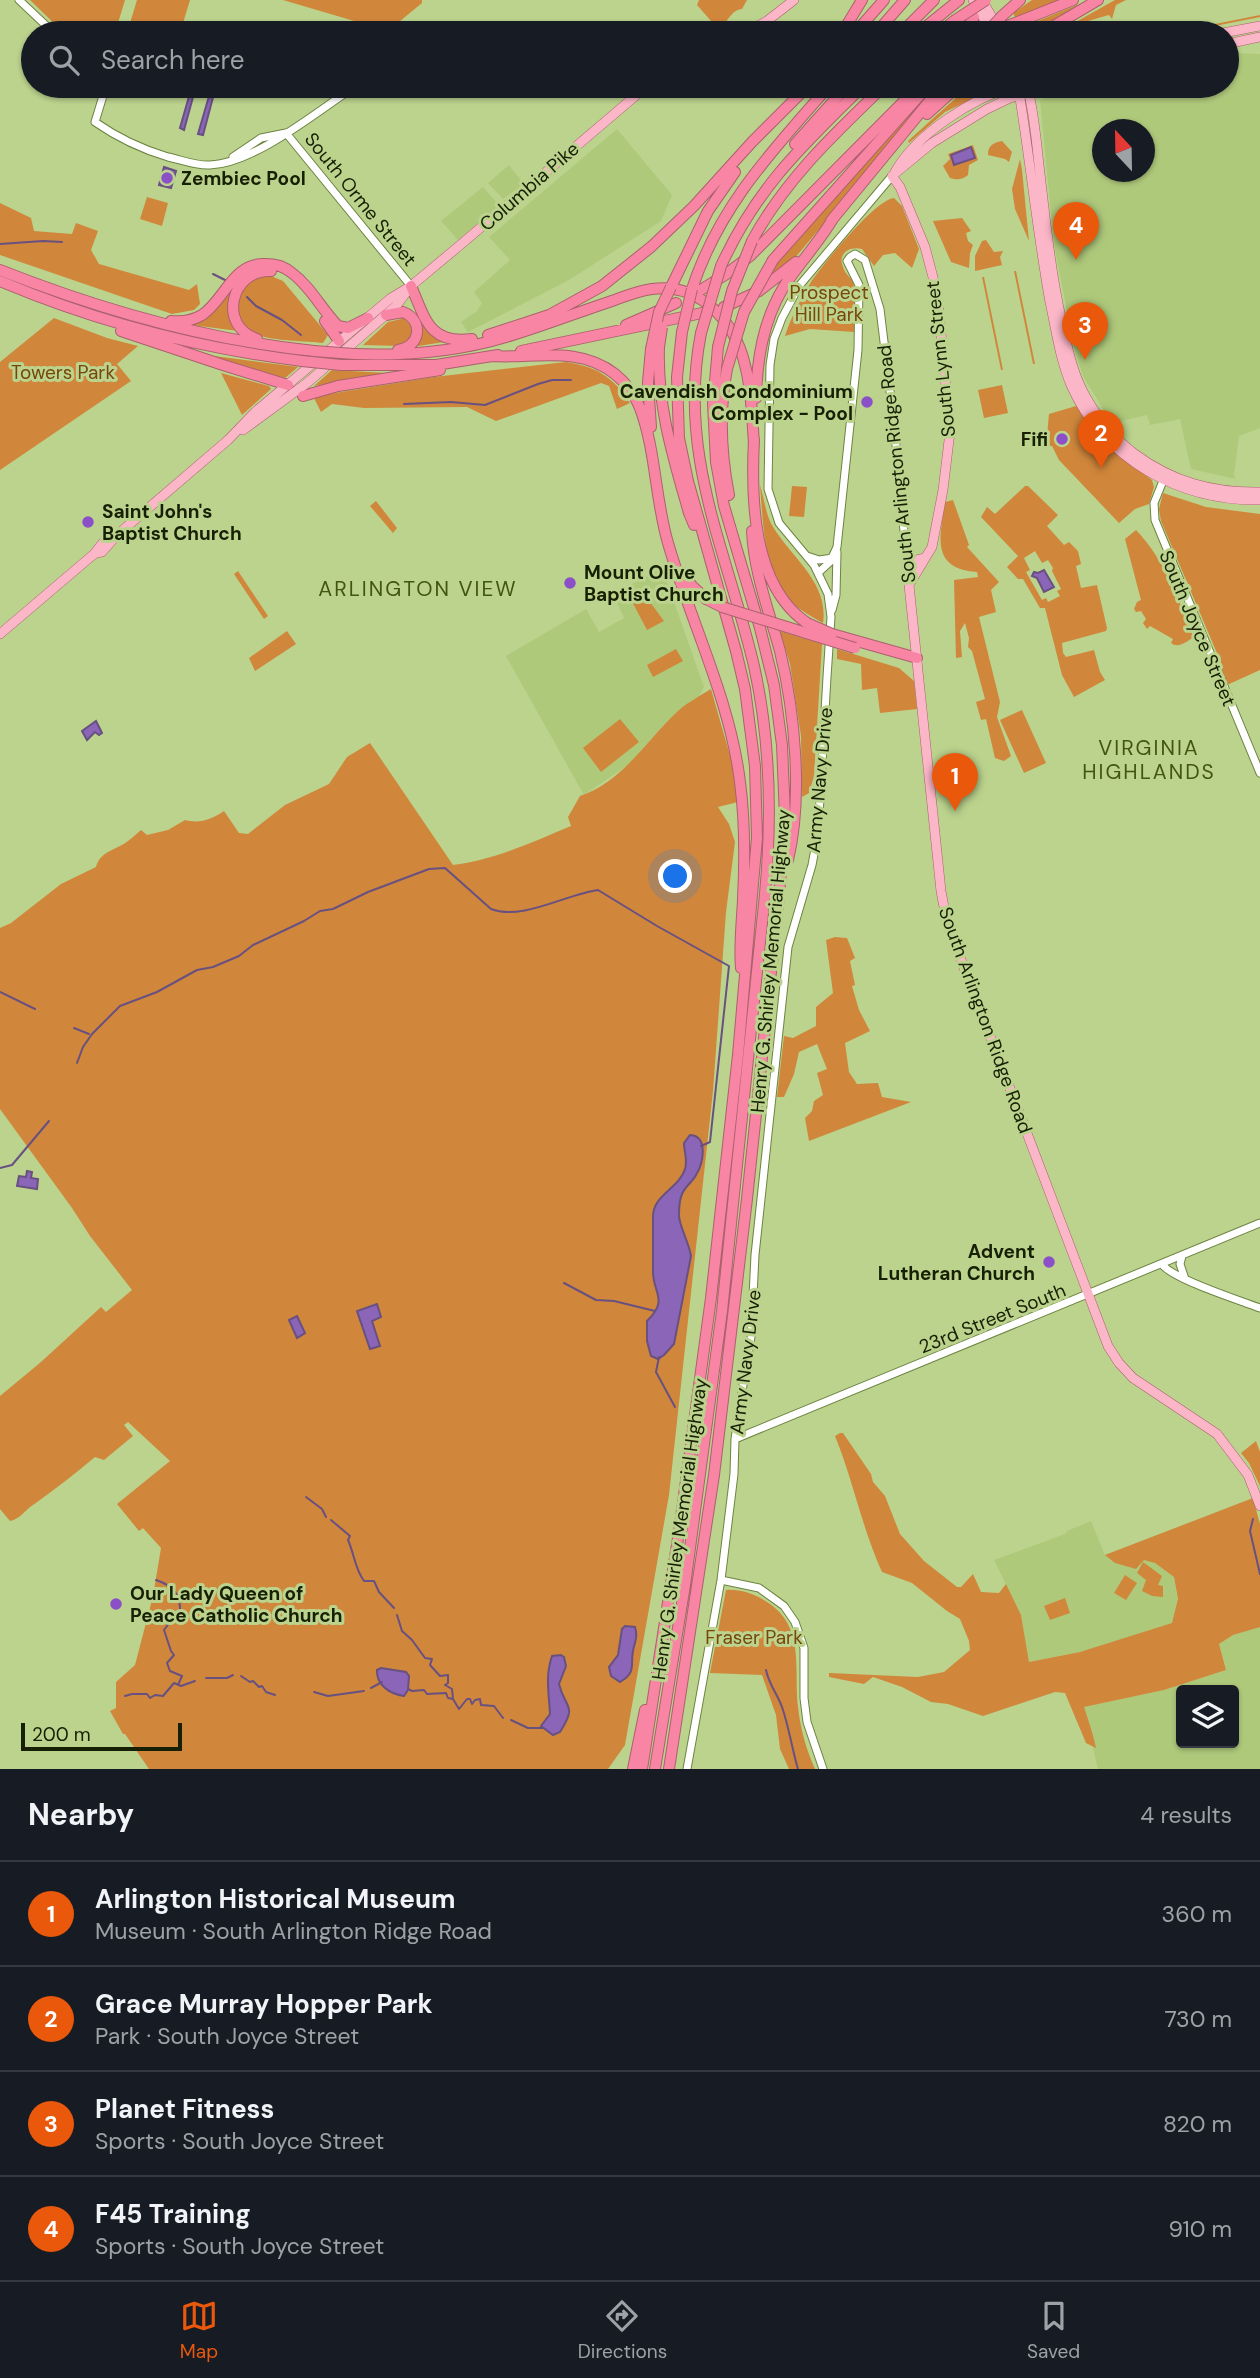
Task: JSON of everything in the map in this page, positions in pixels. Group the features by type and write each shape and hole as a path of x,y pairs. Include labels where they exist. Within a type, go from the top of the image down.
{"highway":[{"path":"849,21 862,0"},
{"path":"866,21 884,0"},
{"path":"887,21 905,0"},
{"path":"913,21 934,0"},
{"path":"932,21 959,0"},
{"path":"972,21 983,0"},
{"path":"954,21 983,0"},
{"path":"998,21 1020,0"},
{"path":"1020,21 1073,0"},
{"path":"1062,21 1098,0"},
{"path":"789,104 793,98"},
{"path":"476,344 535,324 602,286 644,253 694,206 795,98"},
{"name":"Henry G. Shirley Memorial Highway","path":"642,1769 680,1532 712,1289 755,878 757,818 753,747 745,689 688,481 679,438 677,377 682,332 708,248 737,195 819,98"},
{"path":"655,1769 685,1585 722,1311 766,884 769,817 766,743 757,683 697,454 694,394 701,333 721,267 740,228 779,163 837,98"},
{"path":"764,190 793,156 851,98"},
{"name":"Henry G. Shirley Memorial Highway","path":"670,1769 714,1475 779,896 790,848 790,799 770,667 727,520 716,462 713,404 718,347 732,291 752,241 787,186 832,136 872,98"},
{"path":"832,136 880,98"},
{"path":"594,337 676,303 725,275 750,256 907,98"},
{"path":"752,600 724,465 722,414 727,369 744,312 773,260 917,98"},
{"path":"26,292 167,337 223,349 341,365 416,366 469,360 594,337 724,307 751,296 782,275 802,256 932,98"},
{"path":"876,166 944,98"},
{"path":"656,482 648,394 655,348 671,287 721,190 775,119"},
{"path":"790,799 794,742 788,692 753,550 758,367 767,323 784,288 834,217"},
{"path":"118,311 175,321 192,319 209,309 239,272 264,264 278,266 294,274 338,326 348,328 368,318"},
{"path":"0,270 118,311 214,335 314,351 354,354 418,354 476,344 504,338 651,289 674,289 696,296 709,304 721,316 741,353 749,382 754,444"},
{"path":"314,351 255,338 244,332 236,321 232,308 233,297 240,284 247,277 259,272 274,271 286,276 339,341"},
{"path":"0,281 94,322 296,390 447,369 469,360"},
{"path":"411,286 426,323 436,333 453,340 477,338 555,313"},
{"path":"354,354 403,350 412,344 417,330 412,317 400,311 386,315"},
{"path":"655,348 665,426 689,513 709,556"},
{"path":"492,356 575,356 595,363 614,374 629,388 640,411 664,528 727,719 736,757 743,818 740,947 743,995"},
{"path":"754,478 758,531 768,572 781,598 807,628"},
{"path":"664,528 685,575 695,590 706,599 722,607 787,627 807,628 917,662"},
{"path":"633,1769 649,1695 668,1570 680,1532"}],"main road":[{"path":"767,21 794,0"},
{"path":"973,0 983,21"},
{"path":"983,0 995,21"},
{"path":"1239,30 1260,26"},
{"path":"1239,41 1260,37"},
{"name":"Columbia Pike","path":"228,440 245,422 296,390 339,341 391,298 411,286 633,98"},
{"name":"Army Navy Drive","path":"892,176 932,143 1006,98"},
{"path":"1023,98 1040,246 1068,378 1079,402 1102,432 1133,462 1213,497 1260,500"},
{"name":"South Lynn Street","path":"892,176 900,187 930,264 939,311 950,432 932,547 909,585"},
{"name":"Columbia Pike","path":"0,634 94,554 102,552 117,535 228,440 296,390 397,306 411,286"},
{"path":"1164,477 1213,489 1260,492"},
{"path":"906,553 908,559 914,562 925,558"},
{"name":"South Arlington Ridge Road","path":"909,585 947,923 1088,1295 1108,1346 1119,1363 1143,1386 1217,1434 1248,1475 1260,1506"}],"street":[{"path":"19,0 41,21"},
{"path":"102,98 95,122 118,138 148,151 204,165 226,162 261,138 286,133 338,98"},
{"name":"South Orme Street","path":"286,133 411,286"},
{"name":"Army Navy Drive","path":"687,1769 721,1580 734,1474 735,1439 751,1337 755,1255 788,947 812,865 818,833 831,617 828,594 818,572 779,523 768,489 768,394 774,339 786,308 799,286 892,176"},
{"name":"South Arlington Ridge Road","path":"837,547 857,371 859,285 847,261 855,254 865,260 880,309 909,585"},
{"name":"South Joyce Street","path":"1164,477 1153,508 1157,529 1260,773"},
{"path":"818,572 833,558 837,547"},
{"path":"831,617 836,595 837,547"},
{"path":"806,556 819,560 833,558"},
{"name":"23rd Street South","path":"735,1439 1260,1223"},
{"path":"1182,1256 1180,1264 1186,1280"},
{"path":"1162,1265 1165,1270 1186,1280 1260,1308"},
{"path":"721,1580 759,1588 784,1606 795,1622 804,1648 807,1722 823,1769"}],"shaded area":[{"path":"1239,53 1260,54 1260,428 1239,436 1234,475 1236,479 1191,469 1180,419 1150,425 1147,415 1112,423 1084,378 1075,351 1054,245 1040,100 1239,98"},
{"path":"189,98 193,98 184,130 180,128"},
{"path":"208,98 213,98 203,135 198,134"},
{"path":"617,129 672,195 661,221 569,280 468,332 461,322 476,312 482,303 474,292 510,260 489,237"},
{"path":"971,147 975,158 954,165 951,155"},
{"path":"509,165 524,184 503,199 488,183"},
{"name":"Zembiec Pool","path":"164,167 176,171 171,188 159,185"},
{"path":"483,187 499,205 458,240 441,221"},
{"path":"662,568 704,687 699,696 665,723 628,765 584,795 506,656 586,609 599,632 624,618 613,594"},
{"path":"1044,570 1054,587 1044,592 1037,578 1032,576 1034,572"},
{"path":"96,721 102,733 99,735 95,732 87,740 82,731"},
{"path":"690,1135 700,1140 703,1151 699,1170 683,1192 680,1203 679,1218 691,1256 674,1344 658,1359 651,1356 647,1341 647,1321 654,1314 659,1302 653,1272 654,1209 682,1176 686,1159 684,1143"},
{"path":"27,1171 32,1172 31,1178 38,1179 37,1189 17,1186 19,1176 26,1177"},
{"path":"377,1304 381,1317 372,1321 380,1346 370,1349 357,1311"},
{"path":"297,1316 305,1333 297,1338 289,1320"},
{"path":"1091,1521 1105,1555 1137,1543 1155,1563 1174,1577 1178,1625 1127,1643 1029,1662 1021,1615 994,1560 1065,1534"},
{"path":"1260,1623 1260,1769 1098,1769 1083,1707 1176,1686 1176,1748 1239,1748 1239,1685 1180,1685 1226,1670 1219,1644 1247,1626"},
{"path":"625,1626 635,1627 636,1636 631,1671 620,1682 611,1676 609,1667 618,1655 622,1629"},
{"path":"561,1655 566,1666 559,1684 569,1711 560,1732 553,1735 541,1726 550,1714 550,1663 552,1656"},
{"path":"381,1668 406,1672 409,1676 408,1690 404,1696 389,1691 381,1684 377,1670"}],"green space":[{"path":"30,0 125,0 119,21 52,21"},
{"path":"137,0 190,0 184,21 131,21"},
{"path":"283,0 422,0 422,3 400,21 354,21"},
{"path":"699,0 747,0 742,9 727,21 711,21 697,5"},
{"path":"1032,0 1065,0 1016,19 1013,13"},
{"path":"1115,0 1126,0 1116,5 1112,19 1109,15 1077,21"},
{"path":"1087,1 1055,21 1038,21"},
{"path":"1260,15 1260,17 1230,21"},
{"path":"925,98 928,98 794,259 765,283 782,257"},
{"path":"956,98 974,98 945,112 909,143 908,141"},
{"path":"1002,141 1012,152 1009,162 988,155 991,145"},
{"path":"973,145 978,160 969,165 968,175 959,179 950,178 943,166 950,159 948,154"},
{"path":"1020,159 1029,241 1015,209 1012,189"},
{"path":"147,197 168,203 162,226 140,219"},
{"name":"Prospect Hill Park","path":"894,198 902,206 919,249 912,268 895,253 883,255 874,266 862,249 849,250 843,254 842,262 854,286 854,332 810,329 785,336 811,282 826,262 875,209"},
{"path":"0,203 31,218 34,231 72,234 76,223 98,231 91,250 99,264 189,290 197,284 200,304 194,310 172,314 0,255"},
{"path":"962,218 971,231 966,233 968,241 973,245 969,268 951,262 933,221"},
{"path":"986,240 994,252 1003,251 1000,257 1002,265 975,271 975,256 982,241"},
{"path":"1016,271 1035,364 1033,364"},
{"path":"271,276 283,281 328,335 323,343 264,337 244,324 238,308 242,291 255,279"},
{"path":"984,277 1003,370 1001,370"},
{"path":"237,283 238,331 192,325"},
{"path":"403,317 413,328 410,340 401,346 363,345 388,322"},
{"name":"Towers Park","path":"54,318 107,338 138,346 117,364 131,381 0,470 0,362"},
{"path":"420,323 429,333 444,342 412,347"},
{"path":"207,355 298,367 285,378"},
{"path":"566,362 596,370 604,375 630,403 617,409 609,386 601,383 496,421 467,407 364,408 332,404 321,412 314,398 434,377"},
{"path":"332,370 387,373 314,386"},
{"path":"221,373 269,386 271,389 242,415"},
{"path":"1002,385 1008,413 984,418 978,390"},
{"path":"1076,406 1114,451 1152,480 1154,487 1149,504 1135,509 1119,523 1059,460 1052,446 1046,446 1049,414"},
{"path":"760,485 773,527 815,583 823,609 823,623 808,615 787,597 773,572 766,543"},
{"path":"792,486 807,487 804,517 789,516"},
{"path":"1028,486 1058,515 1047,526 1064,545 1069,542 1078,551 1081,564 1076,566 1081,588 1097,585 1106,631 1062,643 1066,657 1094,650 1105,680 1074,697 1062,675 1045,608 1040,608 1023,579 1018,579 1007,567 1018,556 981,517 987,507 995,514","holes":["1035,551 1042,563 1048,560 1061,589 1057,591 1060,596 1048,602 1046,598 1042,600 1026,572 1030,570 1024,558"]},
{"path":"1163,493 1206,507 1260,514 1260,670 1227,685 1219,667 1222,665 1161,521 1159,509"},
{"path":"953,500 969,545 967,547 999,582 991,590 996,612 979,617 1000,702 997,717 1011,756 1004,761 995,758 986,719 981,720 976,702 985,699 972,651 968,647 969,638 965,623 960,631 962,657 956,658 954,580 978,577 977,572 951,565 942,549 941,527 945,502"},
{"path":"376,501 397,528 393,533 370,506"},
{"path":"1136,530 1163,567 1194,637 1183,644 1174,645 1171,643 1173,639 1150,626 1147,629 1143,623 1146,619 1141,611 1136,612 1134,609 1141,600 1125,539"},
{"path":"238,571 268,616 264,619 234,574"},
{"path":"635,588 642,591 664,621 647,630 627,592"},
{"path":"287,631 296,644 255,671 249,658"},
{"path":"780,631 822,644 814,776 809,793 802,797 801,736 790,664"},
{"path":"676,649 683,661 653,677 647,665"},
{"path":"837,649 899,668 914,681 917,709 880,713 877,688 862,690 861,664 837,659"},
{"path":"711,689 733,766 738,802 718,807 729,824 735,842 726,912 713,1091 669,1495 625,1745 608,1769 149,1769 110,1711 116,1708 116,1682 135,1665 153,1596 161,1548 143,1528 139,1531 117,1504 170,1461 128,1422 124,1425 133,1436 104,1460 95,1457 13,1520 10,1521 0,1509 0,1396 101,1307 106,1312 132,1290 90,1236 0,1109 0,928 11,923 61,884 96,867 103,855 141,830 147,835 168,830 185,820 206,820 224,811 239,833 248,834 285,805 329,784 347,757 370,743 453,865 498,855 571,826 568,817 580,796 609,781 634,759 679,710"},
{"path":"1022,710 1046,763 1024,773 1000,720"},
{"path":"620,719 639,742 601,772 583,748"},
{"path":"835,937 847,938 855,958 850,961 855,985 852,986 859,1010 870,1031 845,1043 849,1072 857,1084 878,1083 882,1097 911,1102 809,1141 805,1118 812,1111 814,1101 823,1095 817,1073 827,1069 817,1044 799,1052 794,1074 784,1097 777,1097 784,1036 793,1038 816,1026 816,1007 833,993 826,940"},
{"path":"843,1433 871,1474 873,1482 885,1496 900,1534 924,1561 957,1587 961,1587 973,1574 981,1592 999,1593 1006,1584 1021,1615 1029,1662 1080,1652 1172,1623 1178,1599 1174,1577 1155,1563 1144,1560 1136,1569 1115,1563 1105,1555 1253,1498 1260,1524 1260,1627 1233,1635 1219,1644 1226,1670 1164,1690 1084,1707 1096,1748 1086,1743 1065,1693 1055,1692 983,1716 948,1704 931,1702 902,1687 873,1677 864,1684 829,1677 829,1673 918,1677 944,1672 970,1650 960,1619 912,1583 882,1572 835,1436"},
{"path":"1256,1441 1260,1452 1260,1486 1241,1453"},
{"path":"1143,1562 1162,1576 1158,1585 1163,1586 1163,1597 1142,1591 1146,1580 1137,1573"},
{"path":"1125,1575 1137,1583 1126,1600 1114,1593"},
{"name":"Fraser Park","path":"726,1590 742,1591 762,1599 779,1612 787,1623 795,1649 800,1722 815,1769 789,1769 780,1749 776,1715 762,1675 710,1673"},
{"path":"1065,1598 1070,1613 1050,1620 1044,1606"}],"waterway":[{"path":"0,244 62,242"},
{"path":"213,274 225,280"},
{"path":"247,297 256,306 282,320 301,335"},
{"path":"404,404 451,402 485,405 538,384 552,380 571,380"},
{"path":"77,1063 92,1034 120,1006 157,992 197,970 213,967 239,956 253,945 320,911 333,909 368,892 429,869 445,868 491,909 503,912 530,909 598,890 729,966 710,1142 701,1146"},
{"path":"0,992 35,1009"},
{"path":"74,1028 89,1034"},
{"path":"0,1168 12,1165 49,1121"},
{"path":"564,1283 596,1300 614,1301 655,1311"},
{"path":"659,1357 656,1372 675,1407"},
{"path":"306,1497 322,1509 326,1517"},
{"path":"1253,1519 1250,1531 1260,1574"},
{"path":"331,1520 350,1536 348,1540 364,1581 374,1581 379,1592 394,1608"},
{"path":"156,1580 172,1588 178,1596 180,1614 173,1618 164,1630 174,1655 167,1663 170,1671 182,1676 178,1685"},
{"path":"397,1615 402,1631 425,1658 432,1659 430,1665 440,1676 448,1675 448,1683 445,1685 452,1689 453,1699"},
{"path":"766,1670 787,1722 798,1769"},
{"path":"206,1678 227,1678 233,1675"},
{"path":"241,1676 275,1695"},
{"path":"125,1696 163,1696 174,1683 181,1686 195,1681"},
{"path":"371,1688 382,1682"},
{"path":"408,1689 424,1690 427,1694 446,1693 459,1709 467,1699 470,1699 472,1704 480,1699 481,1705 494,1706 503,1718"},
{"path":"314,1692 328,1696 364,1691"},
{"path":"511,1720 528,1728 543,1728"}],"place":[{"name":"Zembiec Pool","path":"167,178"},
{"name":"F45 Training","path":"1076,260"},
{"name":"Planet Fitness","path":"1085,360"},
{"name":"Cavendish Condominium Complex - Pool","path":"867,402"},
{"name":"Fifi","path":"1062,439"},
{"name":"Grace Murray Hopper Park","path":"1101,468"},
{"name":"Saint John's Baptist Church","path":"88,522"},
{"name":"Mount Olive Baptist Church","path":"570,583"},
{"name":"Arlington Historical Museum","path":"955,811"},
{"name":"Advent Lutheran Church","path":"1049,1262"},
{"name":"Our Lady Queen of Peace Catholic Church","path":"116,1604"}],"district":[{"name":"ARLINGTON VIEW","path":"418,589"},
{"name":"VIRGINIA HIGHLANDS","path":"1149,760"}]}
